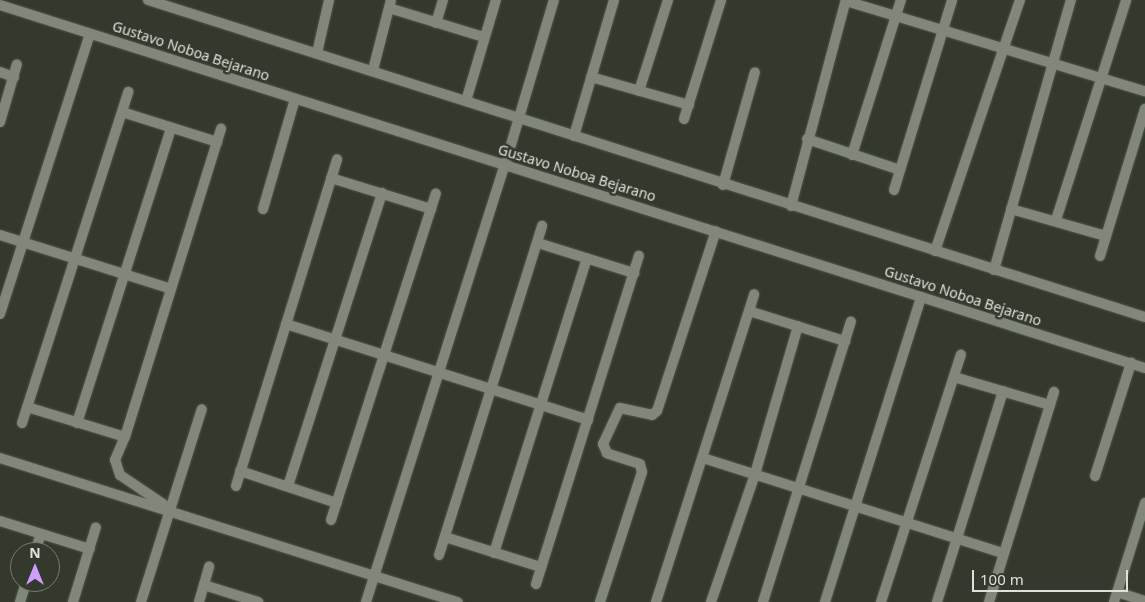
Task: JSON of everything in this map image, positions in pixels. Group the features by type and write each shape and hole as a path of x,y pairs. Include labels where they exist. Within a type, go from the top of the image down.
{"street":[{"path":"148,0 373,70 722,185 1145,317"},
{"path":"316,53 329,0"},
{"path":"436,23 443,0"},
{"path":"466,101 496,0"},
{"path":"366,602 505,165 517,118 554,0"},
{"path":"574,136 614,0"},
{"path":"639,91 668,0"},
{"path":"684,119 721,0"},
{"path":"791,206 807,140 846,0 1145,91"},
{"path":"852,156 902,0"},
{"path":"894,190 952,0"},
{"path":"935,251 1005,49 1020,0"},
{"path":"994,270 1071,0"},
{"path":"1056,220 1126,0"},
{"path":"373,70 390,4 436,23 484,37"},
{"name":"Gustavo Noboa Bejarano","path":"0,5 1145,368"},
{"path":"0,314 90,34"},
{"path":"0,122 17,64"},
{"path":"0,72 14,77"},
{"path":"722,185 755,72"},
{"path":"591,77 689,105"},
{"path":"22,423 128,92"},
{"path":"263,209 295,99"},
{"path":"1100,256 1145,110"},
{"path":"122,112 217,142"},
{"path":"77,423 127,274 171,128"},
{"path":"170,510 143,494 120,475 115,460 125,437 221,129"},
{"path":"807,140 900,170"},
{"path":"236,486 337,159"},
{"path":"331,178 431,208"},
{"path":"288,486 337,340 382,193"},
{"path":"331,520 436,193"},
{"path":"1010,209 1056,220 1106,236"},
{"path":"439,555 494,389 542,226"},
{"path":"600,602 642,472 640,464 607,453 603,444 620,408 652,415 657,411 716,232"},
{"path":"0,236 171,289"},
{"path":"538,243 634,273"},
{"path":"536,584 639,256"},
{"path":"494,553 587,258"},
{"path":"656,602 754,294"},
{"path":"825,602 920,297"},
{"path":"748,311 845,341"},
{"path":"763,602 800,489 851,321"},
{"path":"286,324 588,420"},
{"path":"710,602 756,474 798,326"},
{"path":"881,602 961,355"},
{"path":"1095,476 1130,363"},
{"path":"954,377 1050,405"},
{"path":"937,602 1003,391"},
{"path":"989,602 1054,392"},
{"path":"27,407 125,437"},
{"path":"141,602 202,408"},
{"path":"0,458 458,602"},
{"path":"703,458 1003,553"},
{"path":"240,471 337,503"},
{"path":"1145,503 1115,597 1145,601"},
{"path":"0,521 90,549"},
{"path":"73,602 96,527"},
{"path":"38,542 41,534"},
{"path":"445,537 541,567"},
{"path":"199,602 209,566"},
{"path":"204,585 253,601"}]}
